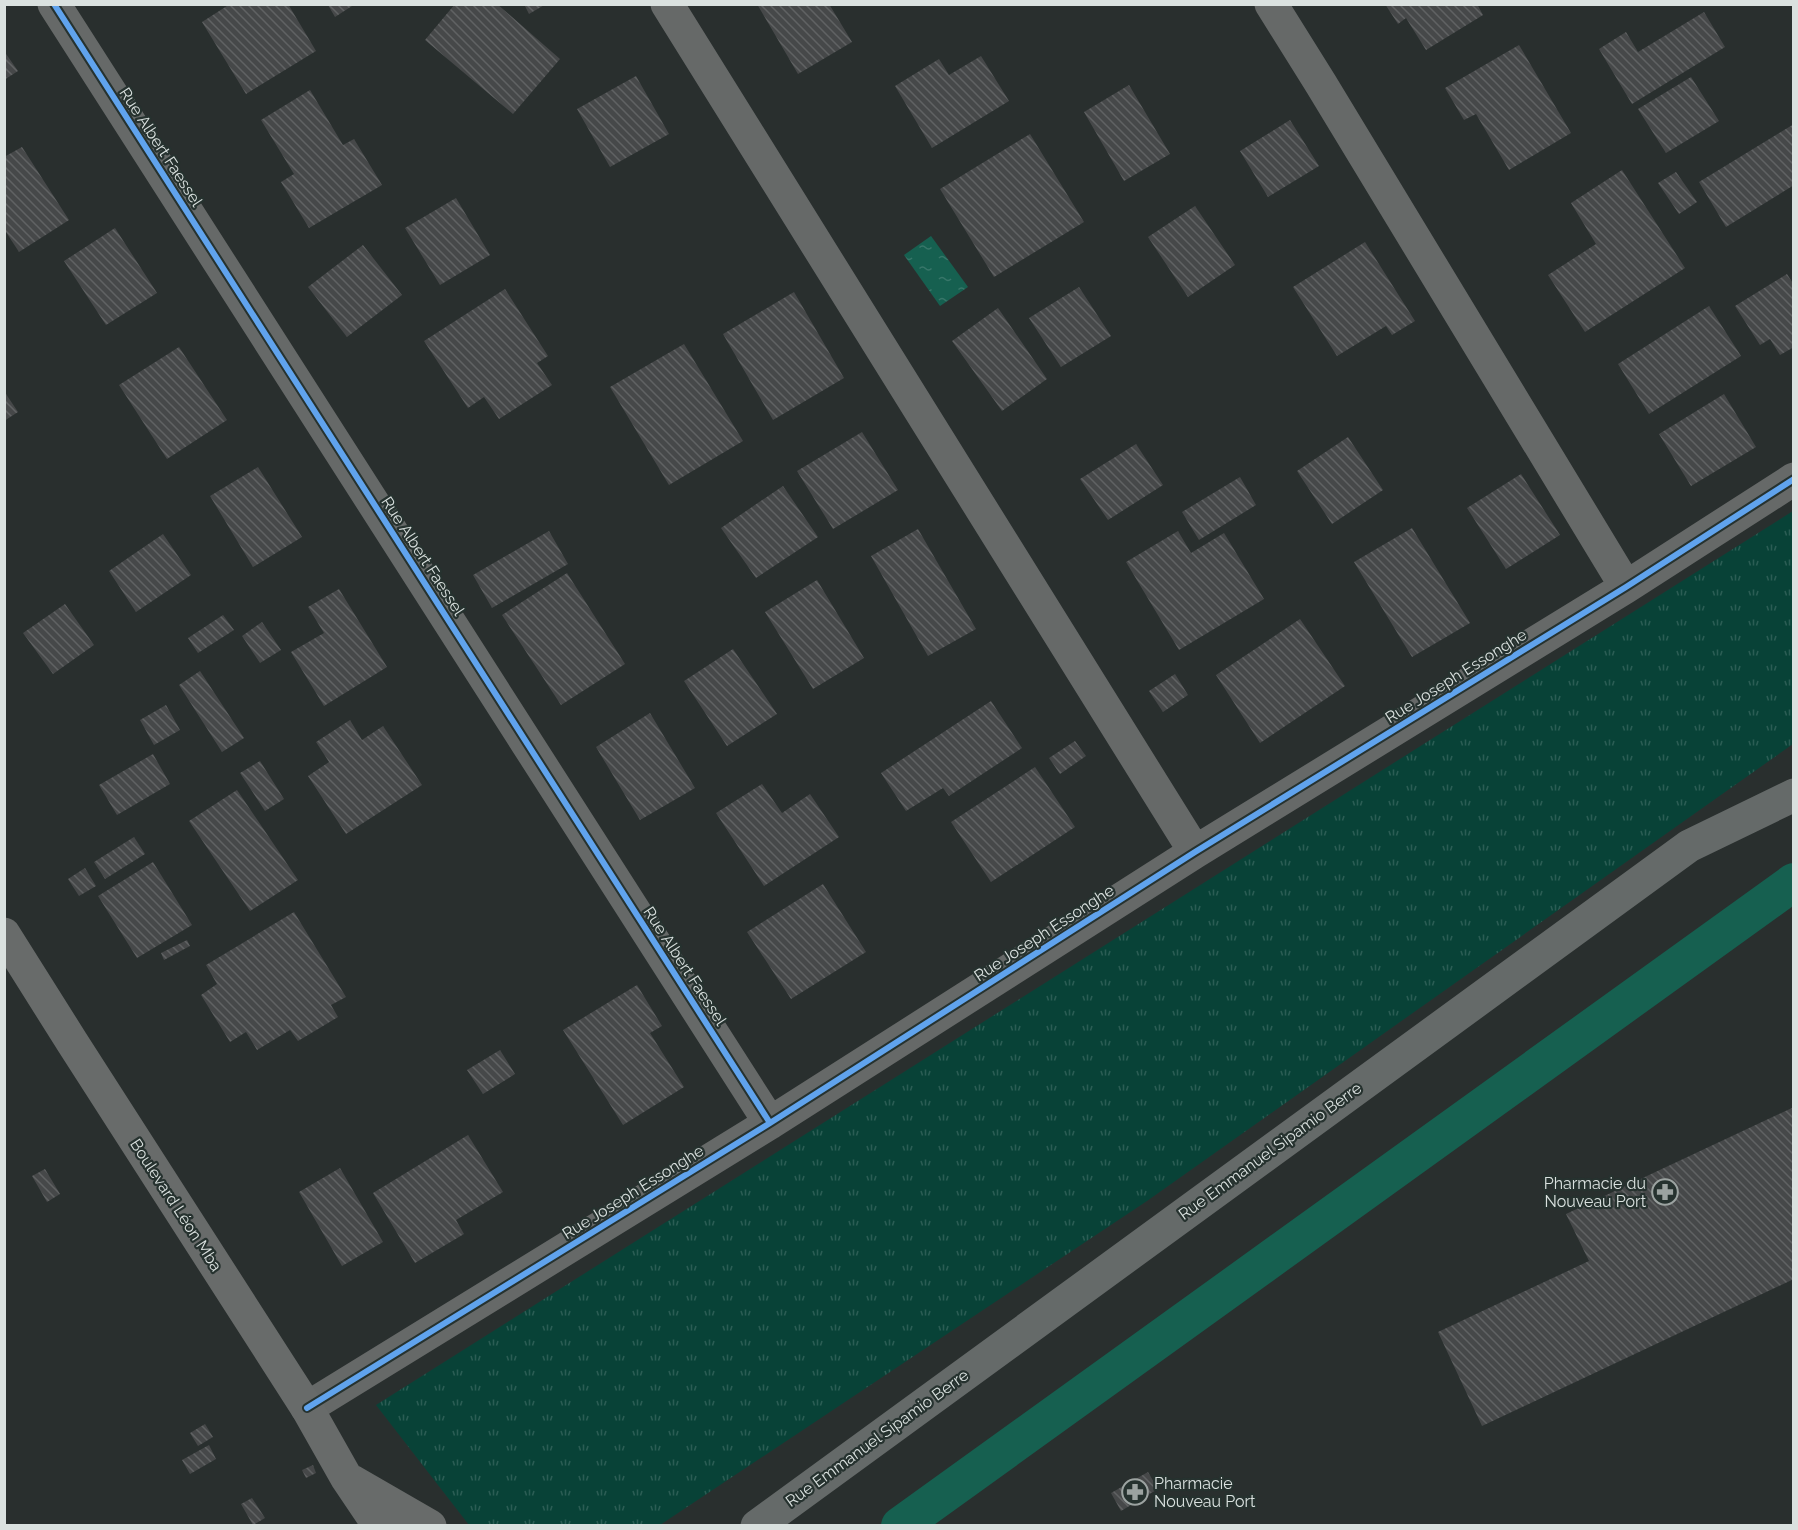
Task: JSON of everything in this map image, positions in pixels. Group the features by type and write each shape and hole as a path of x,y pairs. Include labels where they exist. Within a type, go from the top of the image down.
{"main road":[{"name":"Rue Emmanuel Sipamio Berre","path":"757,1526 1689,846 1793,795"}],"street":[{"name":"Rue Albert Faessel","path":"54,4 770,1123"},
{"path":"667,4 1195,852"},
{"path":"1270,4 1626,587"},
{"name":"Rue Joseph Essonghe","path":"307,1408 770,1123 1195,852 1626,587 1794,479"},
{"name":"Boulevard Léon Mba","path":"4,934 307,1408 346,1477 379,1526"},
{"path":"346,1477 430,1526"}],"green space":[{"path":"1793,511 1793,744 1147,1201 660,1525 469,1525 376,1405"}],"water":[{"path":"931,236 968,287 940,306 904,255"}],"building":[{"path":"230,4 288,4 316,51 246,94 202,22"},
{"path":"455,4 497,4 560,59 513,114 425,40"},
{"path":"524,4 546,4 529,14"},
{"path":"757,4 829,4 852,42 798,74"},
{"path":"1385,4 1477,4 1483,15 1426,50 1406,18 1398,24"},
{"path":"328,5 351,5 352,6 335,17"},
{"path":"1704,12 1725,47 1632,104 1599,49 1626,32 1638,52"},
{"path":"1519,45 1571,133 1509,170 1476,114 1464,120 1445,88"},
{"path":"4,51 18,71 4,80"},
{"path":"981,56 1009,101 932,148 895,86 939,59 949,75"},
{"path":"636,76 669,134 610,167 577,109"},
{"path":"1691,77 1719,121 1666,153 1638,109"},
{"path":"1129,85 1170,154 1124,181 1084,112"},
{"path":"310,90 343,145 354,139 382,185 309,228 281,182 294,174 261,120"},
{"path":"1290,120 1319,166 1268,197 1240,151"},
{"path":"1794,124 1794,185 1726,227 1699,182"},
{"path":"1030,134 1084,222 994,277 940,189"},
{"path":"22,147 69,220 19,252 4,229 4,157"},
{"path":"1622,170 1685,268 1585,332 1548,275 1596,244 1571,203"},
{"path":"1676,172 1697,202 1679,214 1658,183"},
{"path":"456,198 490,255 440,285 405,228"},
{"path":"1195,206 1235,265 1188,297 1148,237"},
{"path":"115,228 157,293 106,325 64,261"},
{"path":"1365,242 1415,321 1392,335 1386,326 1337,356 1293,287"},
{"path":"363,245 402,295 347,337 308,287"},
{"path":"1787,274 1794,285 1794,347 1780,355 1770,339 1760,345 1735,306"},
{"path":"1079,287 1111,336 1061,367 1029,318"},
{"path":"505,289 548,356 537,363 552,385 499,419 484,397 468,408 424,341"},
{"path":"794,292 844,378 773,420 723,334"},
{"path":"1709,306 1741,356 1649,414 1618,364"},
{"path":"998,308 1047,379 1002,411 952,341"},
{"path":"684,344 743,441 669,485 610,387"},
{"path":"179,347 227,420 167,459 119,385"},
{"path":"4,391 18,412 4,421"},
{"path":"1724,394 1756,447 1691,486 1659,434"},
{"path":"862,432 898,490 833,529 797,471"},
{"path":"1348,437 1383,490 1332,524 1297,471"},
{"path":"1136,444 1163,485 1108,520 1080,479"},
{"path":"258,467 302,537 253,567 210,496"},
{"path":"1521,474 1560,535 1506,569 1467,508"},
{"path":"1240,477 1256,505 1199,540 1182,512"},
{"path":"783,486 818,537 756,578 721,528"},
{"path":"1412,528 1470,623 1412,657 1354,562"},
{"path":"918,529 976,629 928,656 871,556"},
{"path":"549,531 568,564 492,608 473,575"},
{"path":"1178,531 1191,553 1224,533 1264,599 1179,650 1126,562"},
{"path":"163,534 191,575 136,612 109,571"},
{"path":"567,573 625,664 561,705 502,615"},
{"path":"817,580 864,658 813,689 765,612"},
{"path":"339,589 387,667 324,706 291,652 324,633 308,607"},
{"path":"65,604 94,645 53,674 23,633"},
{"path":"223,615 234,630 198,653 188,638"},
{"path":"1300,619 1345,686 1260,743 1216,675"},
{"path":"262,622 281,650 260,663 242,636"},
{"path":"733,649 777,714 727,746 684,681"},
{"path":"200,671 244,738 222,752 179,685"},
{"path":"1175,674 1188,695 1163,712 1149,691"},
{"path":"991,701 1022,748 949,796 943,788 906,811 881,773"},
{"path":"166,705 180,730 154,745 140,720"},
{"path":"650,713 695,788 640,820 596,747"},
{"path":"350,720 362,740 383,726 422,785 346,834 308,776 329,762 316,742"},
{"path":"1075,741 1086,756 1060,774 1049,758"},
{"path":"153,754 170,784 117,815 99,785"},
{"path":"260,761 284,799 265,811 240,773"},
{"path":"1035,767 1075,827 991,882 951,822"},
{"path":"762,784 782,813 810,794 839,837 764,886 716,813"},
{"path":"237,790 298,880 250,911 189,821"},
{"path":"134,837 145,854 105,879 94,862"},
{"path":"153,862 192,925 137,958 98,896"},
{"path":"85,868 96,886 79,896 68,879"},
{"path":"823,884 866,952 791,999 747,932"},
{"path":"294,912 346,997 331,1005 338,1017 298,1041 290,1030 257,1050 246,1032 230,1042 201,995 217,984 206,965"},
{"path":"187,940 190,946 164,960 161,953"},
{"path":"637,985 662,1026 650,1033 684,1087 623,1125 563,1030"},
{"path":"500,1050 515,1074 483,1094 467,1070"},
{"path":"1794,1107 1794,1279 1482,1426 1438,1332 1589,1261 1566,1214"},
{"path":"468,1135 503,1192 456,1220 464,1234 415,1263 373,1193"},
{"path":"340,1168 383,1242 342,1266 299,1192"},
{"path":"45,1169 60,1194 47,1202 32,1176"},
{"path":"205,1424 213,1437 198,1446 190,1433"},
{"path":"209,1445 216,1459 190,1474 182,1460"},
{"path":"313,1465 316,1473 306,1478 302,1470"},
{"path":"1148,1472 1158,1489 1121,1511 1111,1493"},
{"path":"252,1498 265,1518 253,1525 241,1504"}],"waterway":[{"path":"900,1526 1794,882"}],"cycle path":[{"path":"54,4 770,1123"},
{"path":"307,1408 770,1123 1195,852 1626,587 1794,479"}],"place":[{"name":"Pharmacie du Nouveau Port","path":"1665,1192"},
{"name":"Pharmacie Nouveau Port","path":"1135,1492"}]}
